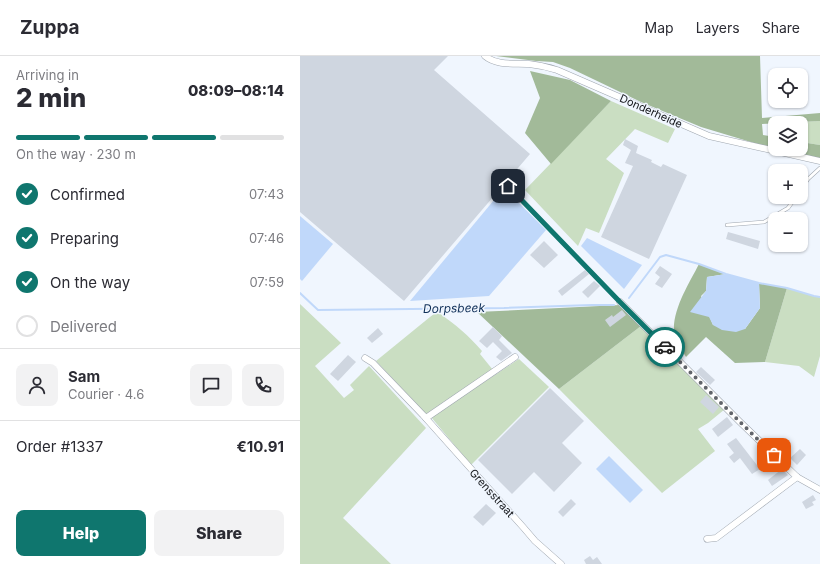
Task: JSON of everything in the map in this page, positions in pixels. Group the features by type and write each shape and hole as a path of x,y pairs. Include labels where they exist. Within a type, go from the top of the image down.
{"street":[{"name":"Donderheide","path":"485,56 504,63 529,64 557,70 708,136 820,161"},
{"path":"620,302 797,477 820,490"},
{"path":"426,418 515,357"},
{"name":"Grensstraat","path":"365,358 372,363 426,418 535,541 561,564"},
{"path":"707,539 716,538 797,477"}],"lane":[{"path":"808,179 820,168"},
{"path":"508,186 620,302"},
{"path":"727,225 764,222 788,208 791,204"}],"green space":[{"path":"496,56 760,56 762,118 768,117 768,124 762,124 763,135 768,136 768,147 701,127 641,102 570,68 553,62"},
{"path":"530,71 570,80 611,101 551,164 525,133 540,98"},
{"path":"611,101 675,129 668,143 635,129 606,159 624,173 599,233 586,228 578,246 525,190"},
{"path":"820,113 820,121 808,122 808,116 785,116"},
{"path":"820,121 820,145 808,143 808,122"},
{"path":"808,143 820,145 820,158 808,156"},
{"path":"699,264 726,274 707,277 706,291 701,296 713,325 745,329 760,308 759,283 787,288 765,362 735,363 706,337 686,357 675,338 675,319 677,309 685,290"},
{"path":"787,288 820,297 820,356 814,377 799,366 765,362"},
{"path":"300,304 341,343 315,366 344,398 354,390 350,385 369,366 426,428 343,518 391,564 300,564"},
{"path":"620,305 641,326 559,389 477,312"},
{"path":"439,313 462,330 477,345 482,351 480,354 493,370 426,414 376,361 430,317"},
{"path":"641,326 725,409 698,429 715,451 662,493 559,389"},
{"path":"519,359 549,387 471,465 431,417"}],"water":[{"path":"504,188 546,230 489,296 410,301"},
{"path":"300,216 333,244 302,281 300,279"},
{"path":"587,238 642,265 624,289 581,246"},
{"path":"726,274 759,283 760,308 745,329 736,332 722,330 713,325 709,317 690,312 706,291 707,277"},
{"path":"609,456 643,490 630,503 596,469"}],"building":[{"path":"300,56 448,56 434,70 530,154 404,301 300,212"},
{"path":"625,139 638,146 636,153 652,160 651,162 661,167 663,164 687,175 649,259 601,237 633,166 625,163 631,150 623,145"},
{"path":"728,232 760,241 758,249 726,239"},
{"path":"544,241 558,255 544,268 530,255"},
{"path":"660,266 672,274 662,288 655,284 660,277 655,273"},
{"path":"585,270 589,274 562,296 558,291"},
{"path":"594,281 600,286 588,298 582,292"},
{"path":"622,310 626,315 610,327 605,320 612,315 613,317"},
{"path":"493,327 502,336 499,340 512,353 501,361 496,357 502,351 493,342 487,348 479,341"},
{"path":"378,328 383,334 372,343 367,338"},
{"path":"348,355 356,362 338,381 330,374"},
{"path":"701,367 715,380 710,385 696,372"},
{"path":"550,388 584,421 562,443 582,463 554,492 534,472 512,494 478,460"},
{"path":"706,395 719,407 713,414 700,402"},
{"path":"727,417 733,425 718,437 712,429"},
{"path":"736,438 760,469 752,474 740,458 734,463 729,457 734,453 727,444"},
{"path":"800,449 806,455 797,465 790,458"},
{"path":"782,469 788,475 772,486 768,480"},
{"path":"813,495 816,500 812,502 814,505 806,509 802,502"},
{"path":"571,499 576,504 563,517 558,512"},
{"path":"486,504 496,513 483,526 473,517"},
{"path":"590,556 593,560 597,557 602,564 586,564 584,560"}],"waterway":[{"name":"Dorpsbeek","path":"629,298 660,257 666,255 699,264 726,274 820,297"},
{"name":"Dorpsbeek","path":"300,293 318,310 614,305"}],"way so far":[{"path":"665,347 774,455"}],"route":[{"path":"508,186 665,347"}]}
